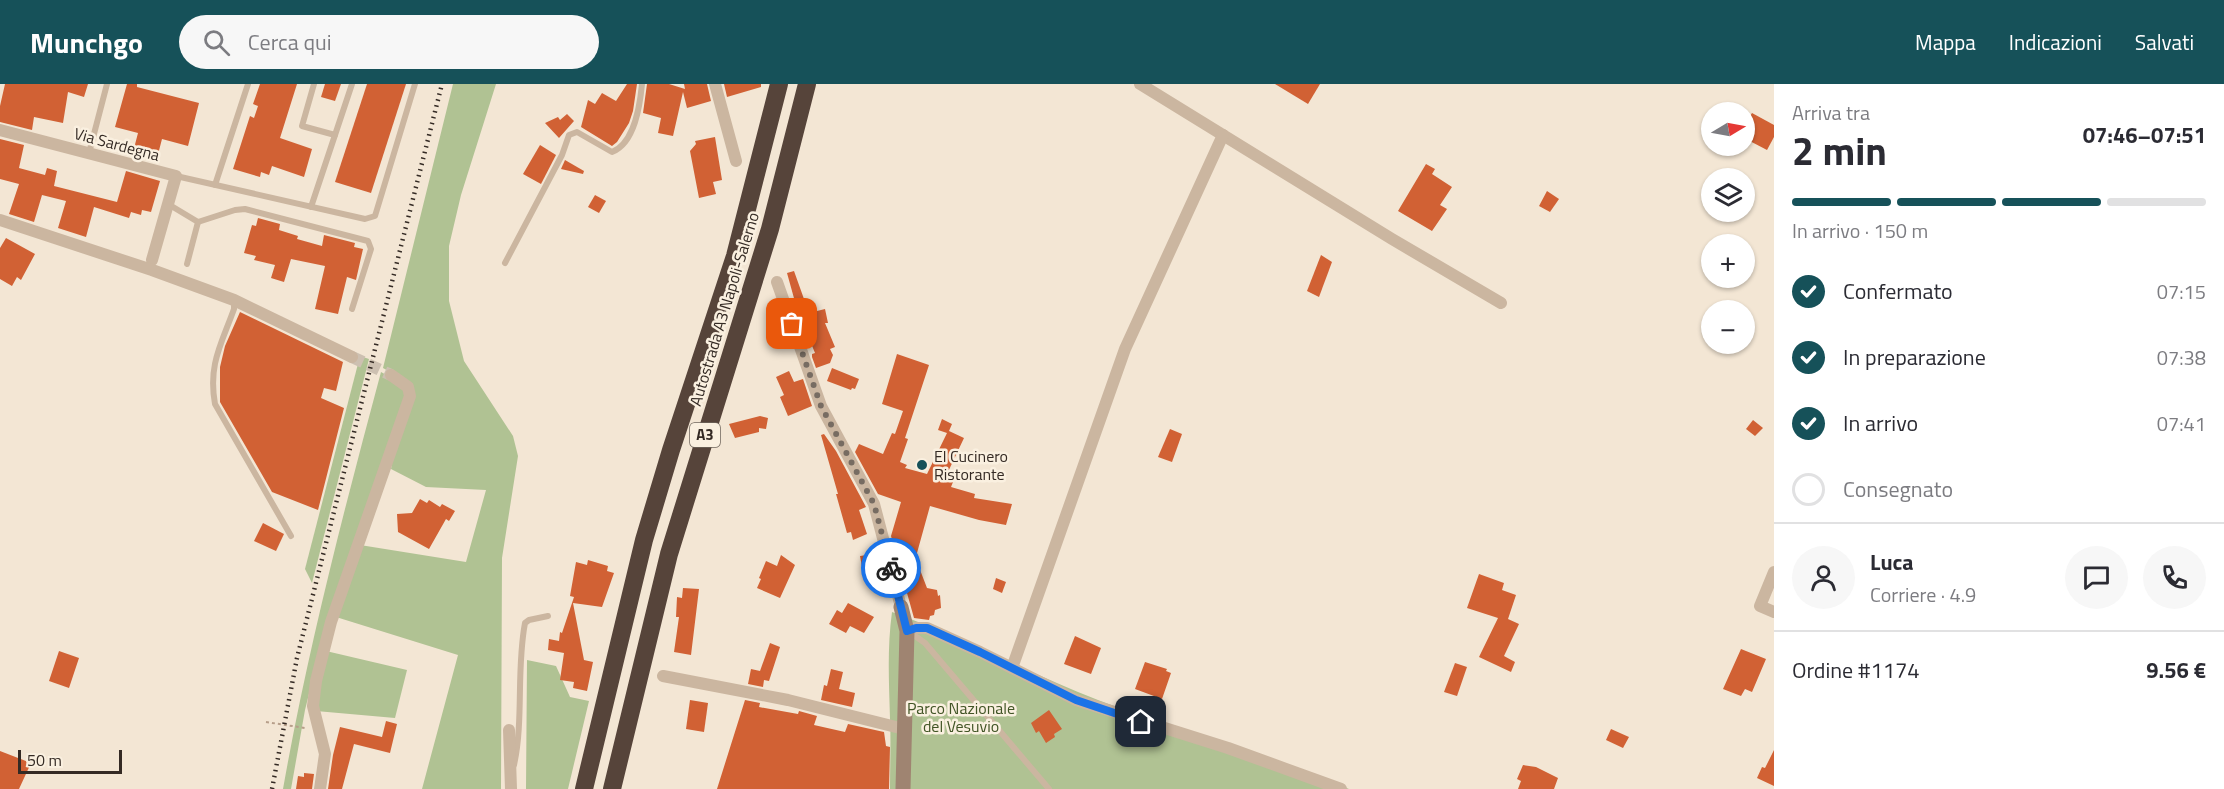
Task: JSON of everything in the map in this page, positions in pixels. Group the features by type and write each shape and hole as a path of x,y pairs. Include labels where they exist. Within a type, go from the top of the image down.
{"highway":[{"name":"Autostrada A3 Napoli-Salerno","path":"584,789 644,540 735,256 779,84"},
{"name":"Autostrada A3 Napoli-Salerno","path":"612,789 669,554 770,229 807,84"}],"street":[{"path":"714,84 736,160"},
{"path":"1140,84 1501,303"},
{"name":"Via Sardegna","path":"0,130 176,176 152,260"},
{"path":"1012,668 1125,349 1223,135"},
{"path":"0,220 152,270 234,300 352,357"},
{"path":"777,282 821,406 874,504 901,606 907,631 903,789"},
{"path":"320,789 325,754 313,706 316,681 331,622 410,396 408,387 391,375"},
{"path":"1774,572 1760,606 1774,612"},
{"path":"907,631 927,628 1076,700 1228,748 1341,789"},
{"path":"663,675 788,700 904,729"},
{"path":"509,730 511,786"}],"lane":[{"path":"89,153 107,84"},
{"path":"215,185 248,84"},
{"path":"314,84 302,126 335,135"},
{"path":"311,207 352,84"},
{"path":"176,176 366,219 375,216 415,84"},
{"path":"505,263 562,155 569,135 576,132 612,152 618,150 632,131 639,110 642,84"},
{"path":"168,204 198,222 235,210 245,210 368,242 371,249 352,309"},
{"path":"187,264 198,222"},
{"path":"234,300 234,309 213,367 211,384 215,404 291,536"},
{"path":"511,786 520,739 520,686 525,623 548,616"},
{"path":"907,631 925,643 1049,789"}],"path":[{"path":"266,722 305,729"}],"green space":[{"path":"453,84 496,84 461,195 449,246 449,301 464,361 513,436 518,456 502,558 501,789 422,789 458,655 336,617 360,545 466,562 486,490 426,487 391,469 406,381 383,368"},
{"path":"360,356 369,359 312,583 305,569"},
{"path":"381,372 404,385 407,397 327,621 305,710 291,789 283,789 315,631"},
{"name":"Parco Nazionale del Vesuvio","path":"892,612 944,632 1098,700 1287,765 1349,789 890,789 889,639"},
{"path":"326,651 407,670 395,718 316,711"},
{"path":"527,660 556,666 570,697 589,701 568,789 526,789"}],"building":[{"path":"5,84 88,84 84,97 68,92 63,123 34,117 32,130 0,122 0,106"},
{"path":"127,84 137,84 137,87 199,103 188,146 162,139 156,162 132,156 138,133 115,127"},
{"path":"260,84 297,84 280,138 312,149 304,177 272,166 269,175 261,172 260,177 233,169 250,116 254,118 258,106 253,104"},
{"path":"325,84 341,84 335,101 321,97"},
{"path":"367,84 406,84 371,193 335,182"},
{"path":"627,84 637,84 633,111 629,123 612,146 581,127 588,100 595,104 602,93 616,101"},
{"path":"647,84 669,84 685,89 684,84 707,84 711,101 687,108 683,92 673,136 658,133 661,118 643,113"},
{"path":"724,84 761,84 761,87 727,97"},
{"path":"1275,84 1320,84 1308,104"},
{"path":"567,114 574,121 559,138 545,123 558,117 560,120"},
{"path":"1755,115 1774,125 1774,137 1767,150 1755,144"},
{"path":"715,137 722,180 713,182 716,194 699,198 690,151 696,144 695,141"},
{"path":"0,139 24,145 19,168 45,175 47,168 57,171 54,186 117,202 126,171 160,181 151,212 142,210 141,215 131,212 129,218 94,207 86,237 58,228 66,201 42,195 34,222 9,214 19,184 0,179"},
{"path":"540,145 556,155 541,184 523,174"},
{"path":"565,160 584,171 583,174 561,169"},
{"path":"1426,164 1435,169 1432,174 1452,187 1440,205 1447,209 1432,231 1398,211"},
{"path":"1547,191 1559,199 1550,212 1539,206"},
{"path":"595,195 606,201 599,213 588,207"},
{"path":"258,218 280,224 279,230 298,236 297,239 322,246 324,235 355,243 354,247 363,249 356,280 347,277 338,314 315,309 325,266 291,259 284,282 271,278 275,265 254,260 256,256 244,253 252,225 256,226"},
{"path":"6,238 35,254 21,280 17,277 12,286 0,279 0,248"},
{"path":"1321,255 1332,262 1319,297 1307,291"},
{"path":"794,271 809,313 825,309 828,323 825,323 835,347 830,349 833,355 830,363 816,368 812,357 815,353 804,326 802,327 787,273"},
{"path":"240,312 343,362 336,391 324,388 321,398 344,408 318,510 272,492 220,402 220,367 225,346"},
{"path":"897,354 929,365 905,438 908,439 900,462 907,465 905,468 927,474 947,433 938,430 942,419 952,424 949,431 964,438 947,474 955,477 951,487 975,494 974,498 1012,504 1006,525 930,506 917,553 919,562 917,562 927,588 937,590 938,596 940,595 941,608 935,610 929,620 914,618 891,536 901,502 878,494 855,452 859,444 883,454 892,433 895,434 903,411 882,404"},
{"path":"832,368 859,379 855,389 851,390 827,381"},
{"path":"789,371 794,382 803,379 812,406 788,416 780,397 784,395 776,377"},
{"path":"760,416 768,418 766,429 759,428 759,432 735,438 729,424"},
{"path":"1753,420 1763,428 1755,436 1746,429"},
{"path":"1170,429 1182,434 1172,462 1158,457"},
{"path":"824,434 836,451 866,507 859,510 867,534 853,540 851,532 847,533 836,494 838,494 821,435"},
{"path":"420,499 427,503 429,500 440,507 442,504 455,511 449,521 446,519 429,549 398,532 397,514 412,513"},
{"path":"263,523 284,534 276,551 254,541"},
{"path":"874,554 881,571 882,567 886,582 875,590 878,579 863,573 860,556"},
{"path":"781,555 795,565 780,598 757,588 766,561 777,566"},
{"path":"588,560 608,566 607,571 614,573 602,607 573,603 584,660 593,662 587,691 573,688 574,682 560,680 564,653 548,650 549,639 559,641 560,632 562,633 574,597 570,596 576,562 587,565"},
{"path":"1479,574 1504,583 1502,590 1516,595 1508,619 1519,624 1504,656 1515,662 1511,672 1479,657 1498,618 1467,608"},
{"path":"996,578 1006,582 1002,593 993,589"},
{"path":"683,588 699,589 691,655 674,652 679,617 676,617 677,597 682,598"},
{"path":"848,603 874,617 864,633 850,626 846,633 829,624 837,610 842,613"},
{"path":"1075,636 1101,648 1091,674 1064,664"},
{"path":"770,643 780,647 769,681 764,680 763,687 748,684 751,669 760,671"},
{"path":"1741,649 1766,659 1752,692 1745,689 1741,696 1723,689"},
{"path":"59,651 79,658 69,688 49,681"},
{"path":"1145,662 1167,669 1166,671 1171,673 1162,699 1135,689"},
{"path":"1455,663 1467,667 1457,696 1444,692"},
{"path":"831,669 843,672 839,689 855,693 852,707 821,700"},
{"path":"690,700 708,703 704,732 686,729"},
{"path":"745,700 760,703 759,707 798,714 799,711 817,716 814,725 845,732 848,724 884,732 886,746 890,747 889,789 717,789"},
{"path":"1049,710 1062,729 1046,743 1039,731 1036,733 1031,723"},
{"path":"386,721 397,724 390,753 354,744 342,789 328,789 340,727 382,737"},
{"path":"1611,729 1629,737 1623,748 1606,740"},
{"path":"1774,750 1774,786 1757,778"},
{"path":"0,751 31,763 19,789 0,789"},
{"path":"1523,765 1536,767 1558,778 1554,789 1518,789 1521,781 1517,779"},
{"path":"304,773 314,774 312,789 296,789 298,776 304,777"}],"tunnel":[{"path":"352,357 391,375"}],"railway":[{"path":"272,789 297,658 442,84"}],"way so far":[{"path":"792,324 821,406 874,504 891,568"}],"place":[{"name":"El Cucinero Ristorante","path":"922,465"}],"route":[{"path":"891,568 907,631 927,628 1076,700 1141,722"}]}
